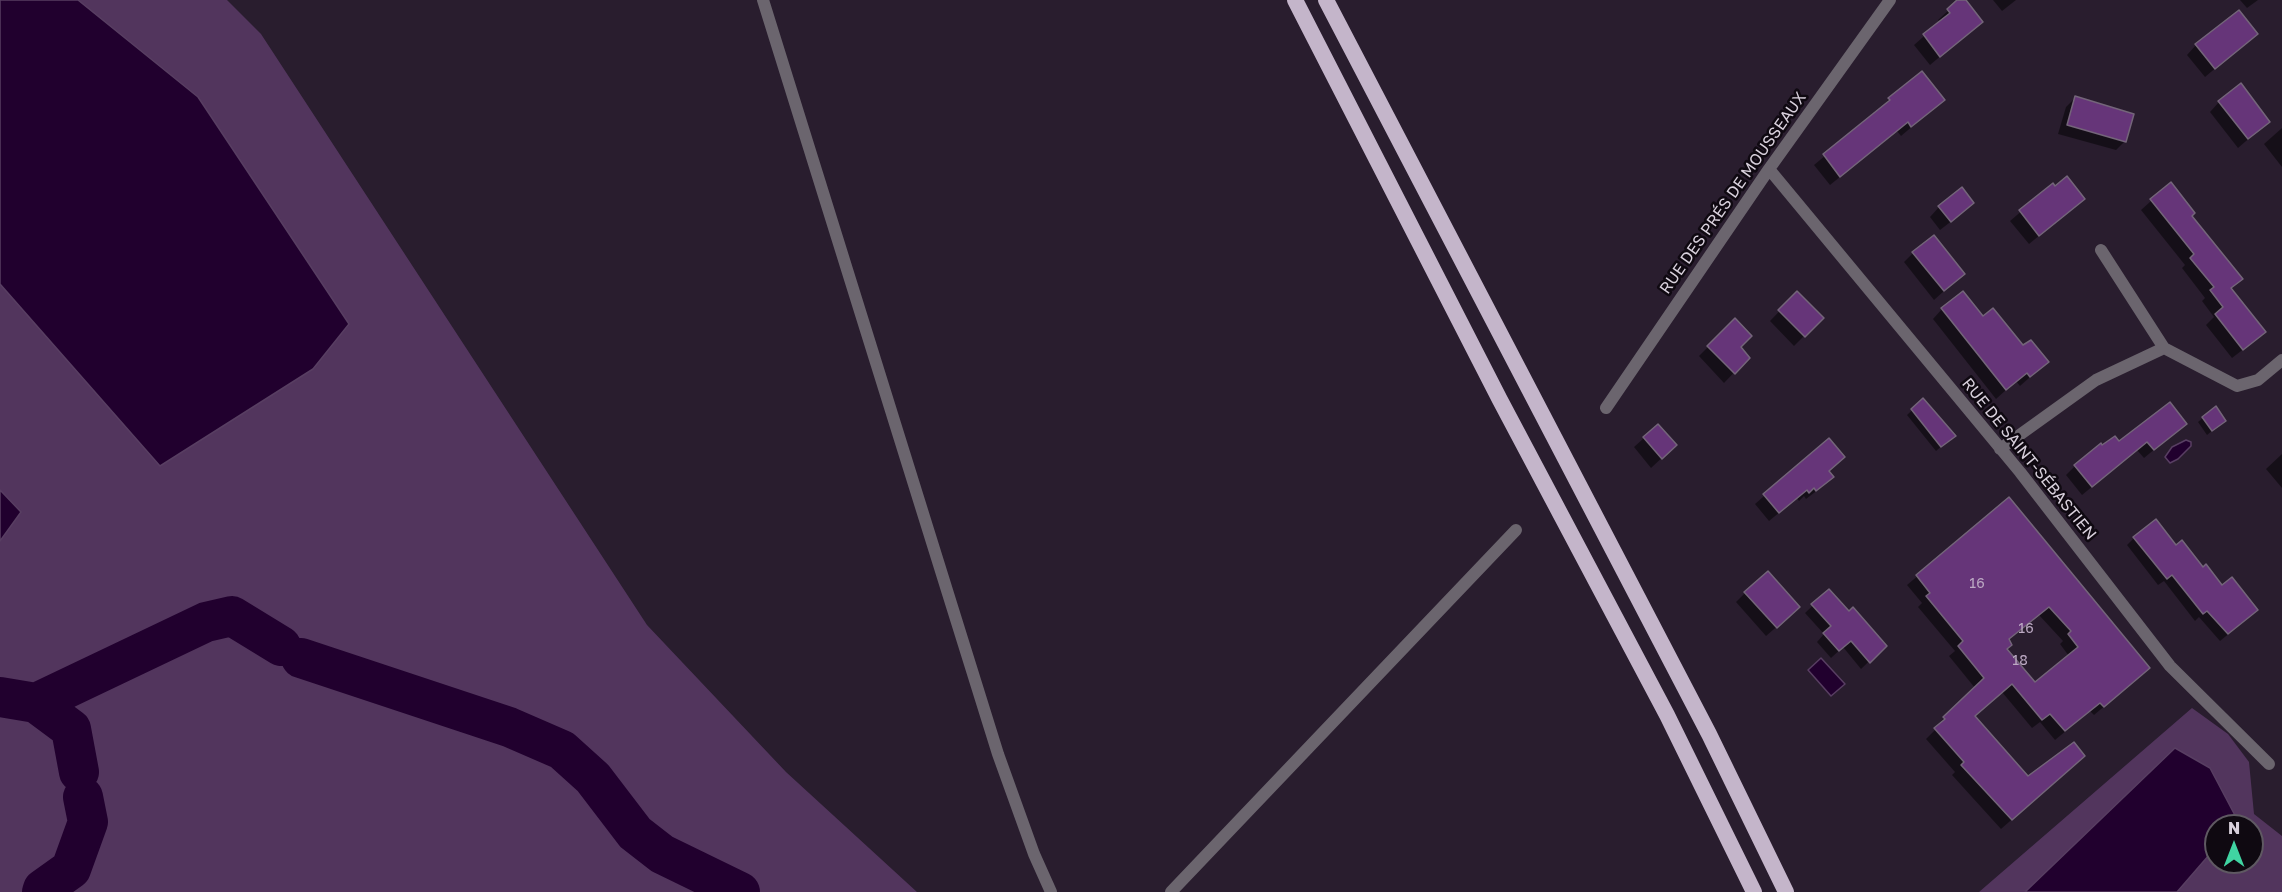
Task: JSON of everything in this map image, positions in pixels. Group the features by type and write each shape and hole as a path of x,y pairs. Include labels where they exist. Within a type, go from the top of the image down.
{"highway":[{"path":"1295,0 1500,400 1667,715 1754,892"},
{"path":"1326,0 1709,734 1786,892"}],"street":[{"path":"763,0 812,164 998,754 1034,854 1051,892"},
{"name":"RUE DES PRÉS DE MOUSSEAUX","path":"1606,408 1769,170 1890,0"},
{"name":"RUE DE SAINT-SÉBASTIEN","path":"1769,170 2000,449 2170,666 2270,764"},
{"path":"2101,250 2164,348 2237,386 2258,380 2282,360"},
{"path":"2000,449 2096,380 2164,348"},
{"path":"1171,892 1516,530"}],"shaded area":[{"path":"0,0 227,0 261,34 647,625 786,772 917,892 0,892"},
{"path":"0,0 78,0 198,97 349,324 313,369 160,466 0,284"},
{"path":"2186,440 2191,442 2191,446 2178,459 2170,463 2165,457 2172,447"},
{"path":"0,490 21,512 0,541"},
{"path":"1821,658 1845,684 1831,696 1808,670"},
{"path":"2192,708 2228,734 2249,762 2254,814 2204,814 2204,874 2264,874 2264,822 2282,836 2282,892 1979,892"},
{"path":"2175,748 2210,768 2234,814 2204,814 2204,861 2177,892 2025,892"}],"building":[{"path":"1957,0 1966,0 1983,22 1940,57 1923,34 1950,13 1947,9"},
{"path":"2239,10 2258,34 2215,69 2195,44"},
{"path":"1922,71 1945,100 1911,127 1908,122 1840,177 1823,154"},
{"path":"2241,83 2270,122 2248,139 2218,101"},
{"path":"2075,96 2134,114 2126,142 2067,125"},
{"path":"2067,176 2085,199 2039,236 2019,210 2053,183 2055,186"},
{"path":"2171,182 2195,213 2192,216 2243,279 2231,288 2266,332 2243,350 2215,314 2223,307 2210,290 2214,287 2190,258 2194,254 2150,199"},
{"path":"1962,187 1974,203 1951,222 1938,206"},
{"path":"1934,235 1965,274 1944,291 1912,252"},
{"path":"1797,291 1824,318 1805,337 1778,310"},
{"path":"1963,291 1983,316 1993,308 2023,345 2031,340 2049,362 2030,377 2027,373 2006,390 1941,308"},
{"path":"1735,318 1752,336 1741,347 1750,358 1735,374 1707,346"},
{"path":"1923,398 1956,436 1941,447 1911,409"},
{"path":"2170,402 2187,424 2154,450 2147,442 2092,487 2074,465 2101,443 2102,445 2115,436 2119,441"},
{"path":"2216,406 2226,421 2212,431 2202,417"},
{"path":"1658,424 1677,445 1662,459 1643,437"},
{"path":"1829,438 1845,457 1829,471 1834,477 1816,491 1814,488 1809,493 1807,490 1779,513 1763,494"},
{"path":"2009,497 2150,668 2104,707 2100,703 2065,731 2050,714 2042,720 2012,684 1975,716 2028,776 2074,742 2085,756 2012,820 1961,765 1964,762 1934,728 1984,678 1958,646 1963,641 1926,596 1930,593 1916,575","holes":["2049,607 2071,631 2068,634 2078,647 2035,682 2007,649 2012,645 2009,639"]},
{"path":"2156,519 2176,545 2182,540 2203,567 2206,564 2222,585 2232,577 2258,610 2228,634 2207,611 2203,614 2172,575 2167,579 2133,537"},
{"path":"1768,571 1800,607 1777,628 1744,592"},
{"path":"1829,589 1849,611 1853,607 1887,646 1870,663 1851,641 1839,651 1823,633 1831,626 1811,604"}],"waterway":[{"path":"36,703 206,622 232,616 281,646"},
{"path":"301,658 509,727 562,750 593,778 635,833 662,854 740,892"},
{"path":"0,697 36,703 71,729 79,772"},
{"path":"42,892 71,869 88,822 83,797"}]}
